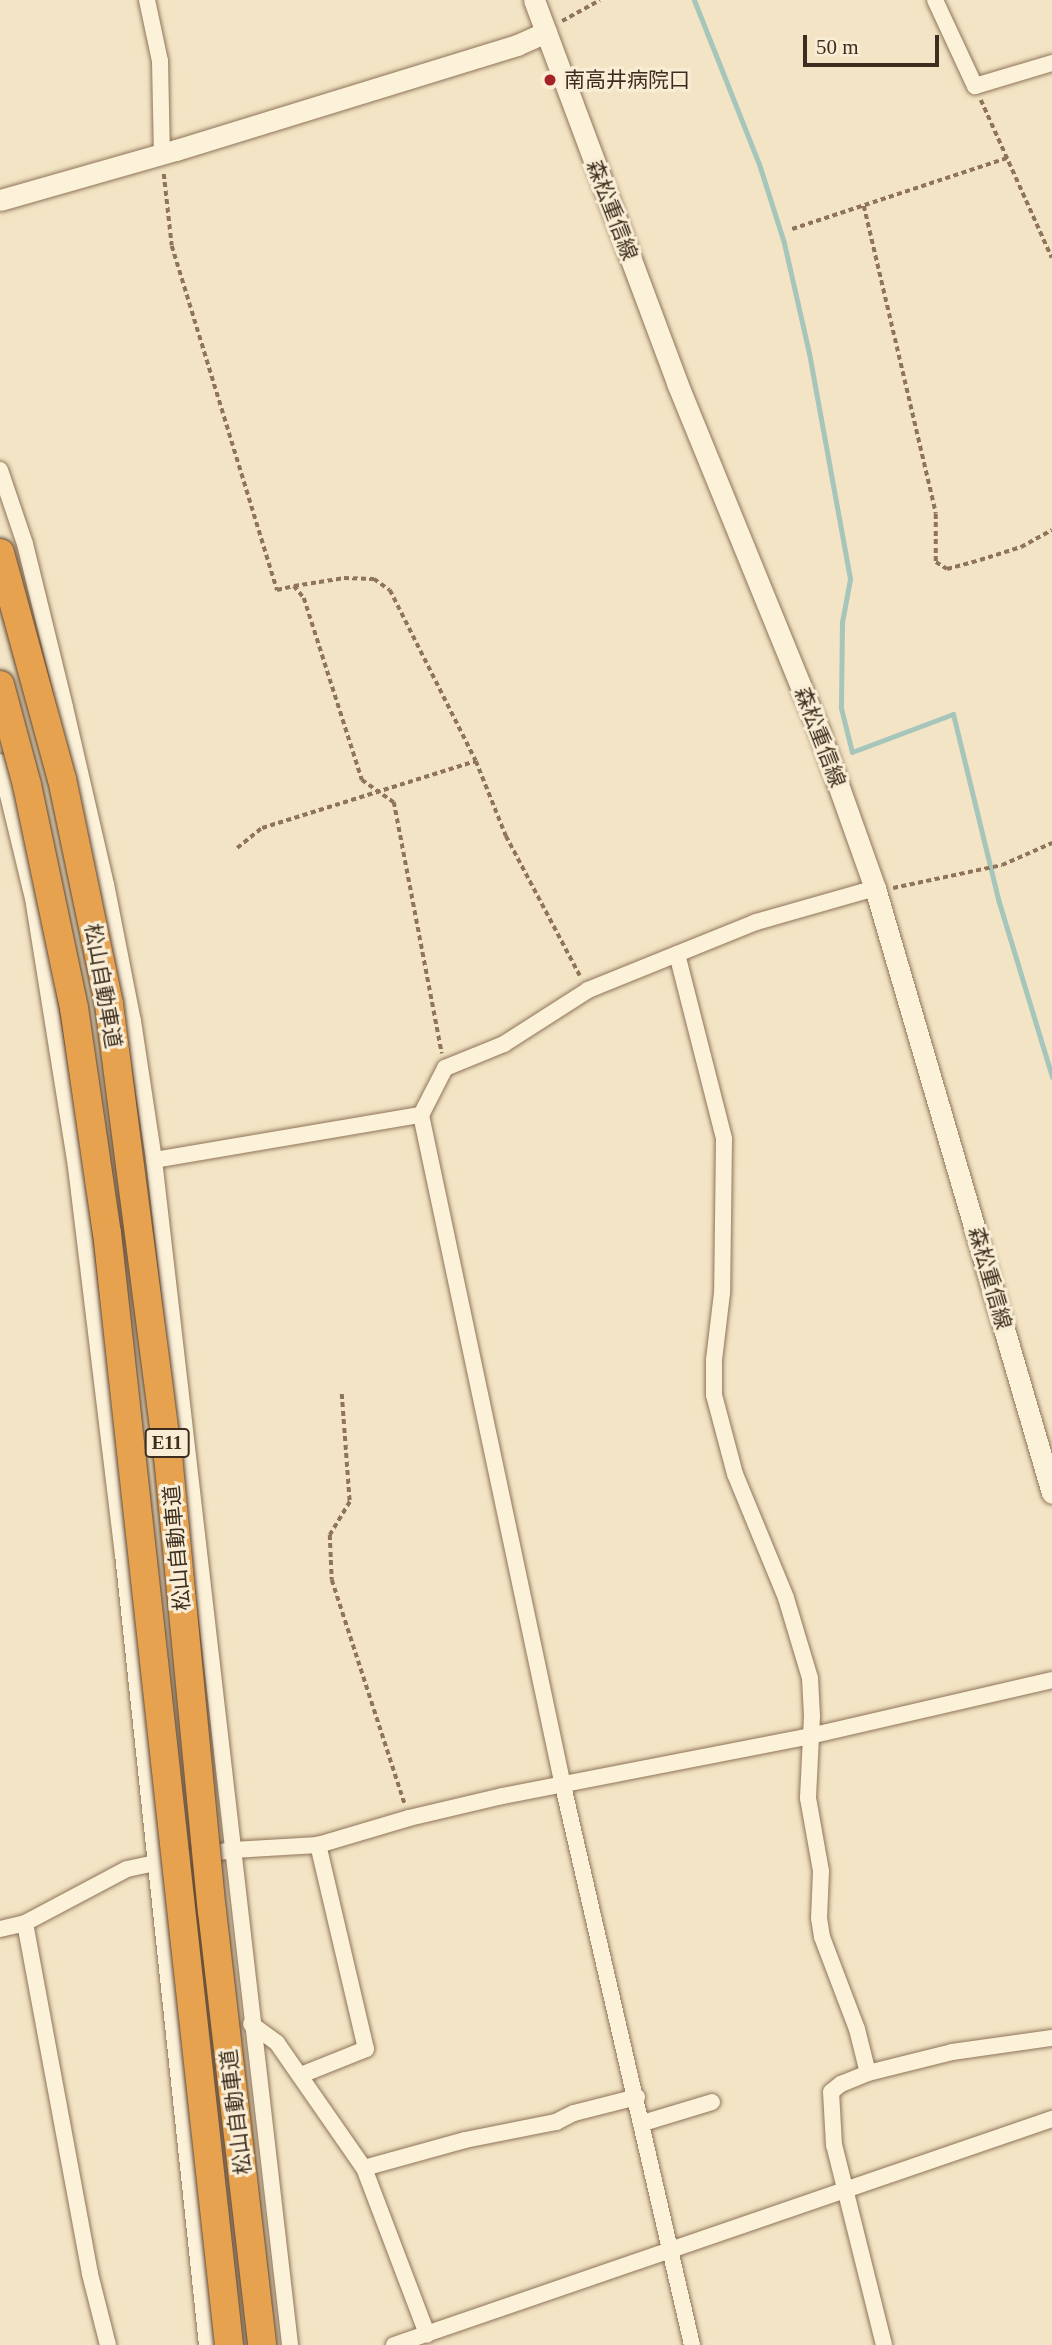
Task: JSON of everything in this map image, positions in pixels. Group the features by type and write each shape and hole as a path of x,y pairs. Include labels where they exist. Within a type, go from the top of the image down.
{"highway":[{"name":"松山自動車道","path":"0,553 62,779 108,1004 168,1455 212,1912 262,2345"},
{"name":"松山自動車道","path":"0,685 27,785 74,1008 107,1233 229,2345"}],"main road":[{"name":"森松重信線","path":"534,0 677,383 819,731 875,888 1051,1486"},
{"path":"0,200 162,154 517,45 546,32"}],"street":[{"path":"147,0 160,61 162,154"},
{"path":"935,0 975,86 1052,63"},
{"path":"0,470 25,544 106,884 133,1021 154,1160 251,2024 290,2345"},
{"path":"0,762 33,898 76,1167 123,1554 207,2345"},
{"path":"692,2345 637,2097 563,1786 421,1115 445,1068 503,1044 588,990 756,922 875,888"},
{"path":"677,954 724,1139 722,1293 714,1360 714,1395 735,1474 786,1598 810,1678 807,1798 821,1871 818,1918 822,1937 857,2029 867,2073"},
{"path":"154,1160 421,1115"},
{"path":"0,1929 25,1923 127,1869 233,1850 318,1845 409,1818 810,1736 1052,1680"},
{"path":"301,2075 366,2049 318,1845"},
{"path":"25,1923 90,2274 108,2345"},
{"path":"251,2024 277,2043 364,2168 427,2334"},
{"path":"884,2345 834,2145 831,2092 841,2084 867,2073 953,2052 1052,2038"},
{"path":"364,2168 465,2140 556,2122 574,2113 637,2097"},
{"path":"643,2123 712,2102"},
{"path":"394,2345 669,2248 1052,2119"}],"path":[{"path":"546,32 600,0"},
{"path":"975,86 1052,258"},
{"path":"162,154 172,246 277,590 344,578 374,579 390,590 476,761 506,836 588,990"},
{"path":"792,229 1007,158"},
{"path":"863,206 936,514 936,562 947,569 981,560 1021,547 1052,530"},
{"path":"294,586 304,598 362,780 394,802 445,1068"},
{"path":"237,848 262,828 476,761"},
{"path":"875,888 891,888 1002,864 1052,843"},
{"path":"342,1394 350,1502 330,1535 332,1580 409,1818"}],"waterway":[{"path":"694,0 759,164 784,243 809,353 850,579 842,622 841,708 852,752 953,714 998,899 1052,1077"}],"place":[{"name":"南高井病院口","path":"550,80"}]}
